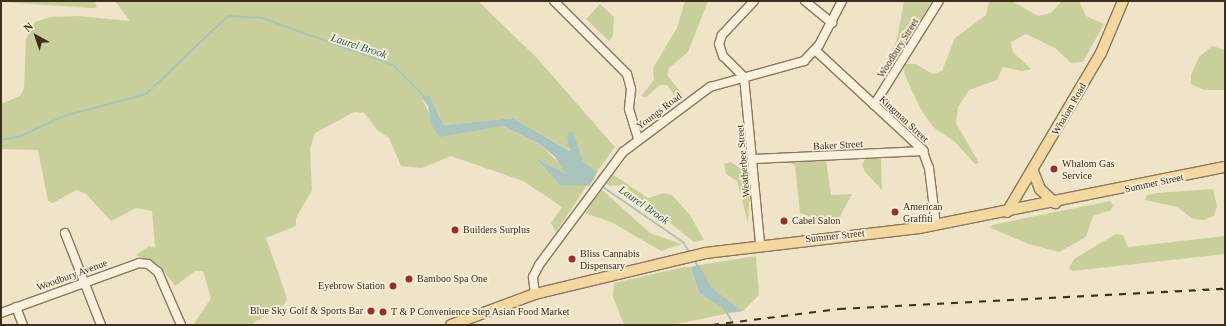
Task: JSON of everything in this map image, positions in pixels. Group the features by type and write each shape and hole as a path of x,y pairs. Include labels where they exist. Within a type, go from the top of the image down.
{"main road":[{"name":"Whalom Road","path":"1007,212 1033,171 1102,53 1123,1"},
{"name":"Summer Street","path":"450,325 535,294 706,253 760,244 936,225 1055,203 1225,167"},
{"path":"1033,171 1040,190 1055,203"}],"street":[{"path":"554,1 625,72 631,97 646,134"},
{"path":"744,76 723,56 719,41 754,1"},
{"path":"805,1 832,23"},
{"name":"Youngs Road","path":"535,294 535,273 607,173 638,140 703,91 744,76 792,66 815,50 832,23 842,1"},
{"name":"Woodbury Street","path":"874,105 939,1"},
{"name":"Kingman Street","path":"815,50 924,151 930,172 936,225"},
{"name":"Weatherbee Street","path":"744,76 754,159 760,244"},
{"path":"631,97 629,113 638,140"},
{"name":"Baker Street","path":"754,159 924,151"},
{"path":"65,233 101,325"},
{"name":"Woodbury Avenue","path":"1,313 83,282 139,263 151,267 164,283 182,325"},
{"path":"16,307 23,325"}],"green space":[{"path":"94,1 97,7 93,8 1,2"},
{"path":"115,1 478,1 536,57 615,147 597,172 583,161 574,133 567,138 571,151 513,118 444,125 437,110 422,98 439,136 503,126 541,145 564,168 566,174 546,170 588,184 556,232 551,223 562,207 523,181 451,156 422,168 401,166 389,138 377,130 364,113 354,112 315,133 310,149 312,190 296,218 296,226 266,238 287,298 285,304 250,325 193,325 211,298 203,271 195,271 175,286 160,266 136,255 149,246 155,248 152,211 136,208 111,221 86,194 76,190 53,203 48,201 38,150 1,149 1,104 20,96 24,88 26,39 35,22 50,17 78,16 130,21"},
{"path":"685,1 708,1 688,52 669,68 667,75 683,95 682,99 678,101 667,85 660,85 646,97 641,96 654,80 653,68 677,28"},
{"path":"904,1 932,1 895,65 887,66 897,39"},
{"path":"989,1 1012,1 1038,16 1051,13 1062,1 1079,1 1086,16 1104,24 1083,62 1071,63 1055,48 1026,34 1011,42 1013,52 1031,69 1022,71 1003,67 997,80 969,90 958,107 956,123 979,163 975,164 955,142 933,127 920,108 904,73 905,64 915,64 933,74 942,71 955,38 986,15"},
{"path":"600,4 614,17 613,36 609,41 586,19"},
{"path":"1212,46 1225,50 1225,90 1204,90 1191,84 1191,75 1199,57"},
{"path":"867,157 881,159 882,190 865,172 862,164"},
{"path":"795,159 826,160 831,195 852,194 838,220 821,220 800,213 795,166 791,163"},
{"path":"731,162 746,172 750,183 748,223 737,181 726,174 724,164"},
{"path":"612,174 648,198 664,193 672,195 690,215 704,240 694,242 670,223 652,217 641,200 623,185 609,186 606,183"},
{"path":"601,189 650,233 682,244 661,251 613,223 585,213"},
{"path":"1213,189 1217,206 1214,216 1204,220 1193,219 1177,207 1145,200 1147,195 1157,193"},
{"path":"1110,201 1113,205 1111,210 1093,216 1086,237 1059,252 1028,244 991,228 992,225"},
{"path":"1116,234 1123,235 1128,247 1225,236 1225,254 1072,271 1069,268 1074,259"},
{"path":"756,256 759,295 743,311 712,288 700,265"},
{"path":"684,267 691,267 699,293 730,313 671,325 624,325 613,297 614,283"}],"water":[{"path":"429,96 444,125 513,118 570,151 567,138 569,131 574,133 583,161 597,172 590,186 560,185 537,159 566,174 555,157 541,145 503,126 439,137 431,124 428,106 422,98"},
{"path":"700,265 712,288 743,311 730,313 699,293 691,267"}],"waterway":[{"name":"Laurel Brook","path":"1,140 18,137 64,116 146,94 228,16 262,18 393,65 427,99"},
{"name":"Laurel Brook","path":"600,185 683,242 690,253"},
{"name":"Laurel Brook","path":"694,260 699,268"},
{"name":"Laurel Brook","path":"723,306 734,325"}],"railway":[{"path":"712,325 839,309 1225,289"}],"place":[{"name":"Whalom Gas Service","path":"1054,169"},
{"name":"American Graffiti","path":"895,212"},
{"name":"Cabel Salon","path":"784,221"},
{"name":"Builders Surplus","path":"455,230"},
{"name":"Bliss Cannabis Dispensary","path":"572,259"},
{"name":"Bamboo Spa One","path":"409,279"},
{"name":"Eyebrow Station","path":"393,286"},
{"name":"Blue Sky Golf & Sports Bar","path":"371,311"},
{"name":"T & P Convenience Step Asian Food Market","path":"383,312"}]}
